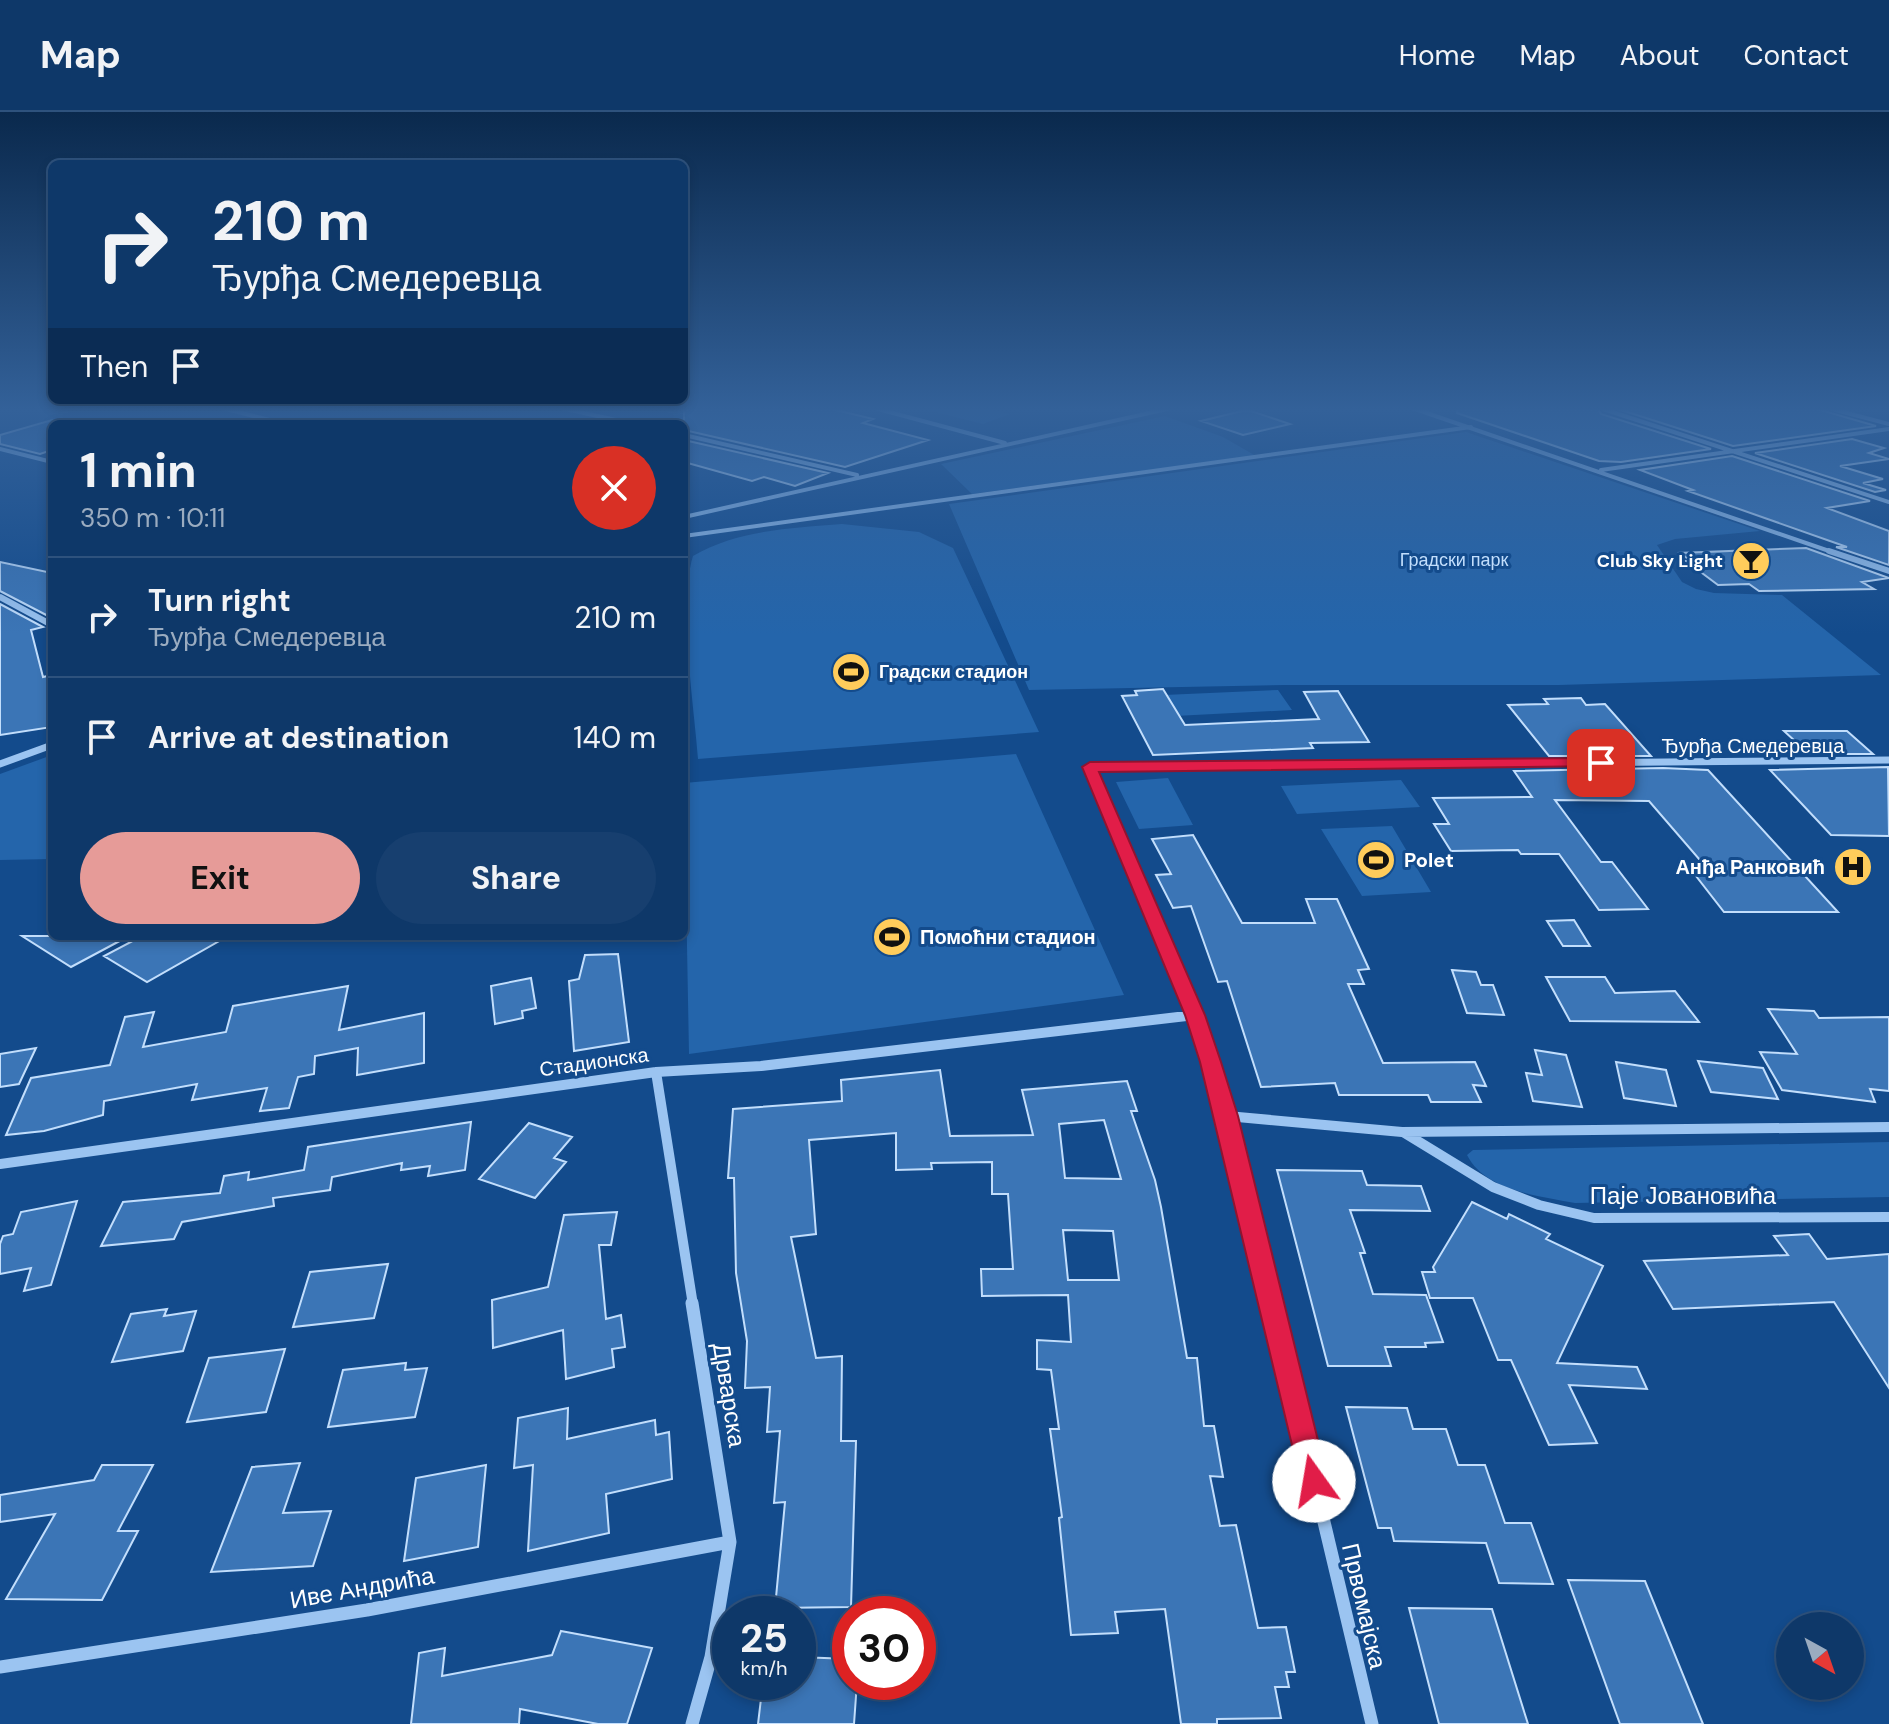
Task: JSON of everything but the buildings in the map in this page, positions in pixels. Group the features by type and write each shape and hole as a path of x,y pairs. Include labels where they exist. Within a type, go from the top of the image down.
{"street":[{"path":"688,516 829,484"},
{"path":"688,535 1058,484"},
{"path":"1641,484 1889,571"},
{"path":"1835,484 1889,502"},
{"path":"0,597 48,623"},
{"path":"0,764 48,746"},
{"name":"Ђурђа Смедеревца","path":"1090,767 1889,760"},
{"name":"Првомајска","path":"1090,767 1195,1015 1227,1116 1372,1724"},
{"name":"Стадионска","path":"0,1164 656,1072 761,1066 1195,1015"},
{"name":"Дрварска","path":"656,1072 730,1542 711,1657 692,1724"},
{"name":"Паје Јовановића","path":"1227,1116 1402,1132 1889,1127"},
{"name":"Паје Јовановића","path":"1402,1132 1482,1185 1553,1211 1594,1218 1889,1217"},
{"name":"Иве Андрића","path":"0,1667 367,1610 730,1542"}],"green space":[{"path":"962,484 1045,484 972,494"},
{"name":"Градски парк","path":"1091,484 1621,484 1760,531 1675,539 1657,545 1682,582 1696,589 1714,593 1782,595 1881,675 1559,685 1285,685 1029,690 949,504"},
{"name":"Градски стадион","path":"842,524 919,532 953,548 1039,732 698,759 688,642 688,589 693,556 728,541 784,529"},
{"path":"1278,690 1292,710 1175,716 1164,695"},
{"name":"Помоћни стадион","path":"1016,754 1124,995 689,1054 688,783"},
{"path":"48,756 48,859 0,860 0,774"},
{"path":"1168,778 1193,825 1139,829 1116,782"},
{"path":"1401,780 1420,807 1297,814 1281,786"},
{"name":"Polet","path":"1392,826 1431,892 1362,896 1321,829"},
{"path":"1889,1142 1889,1197 1575,1203 1500,1184 1475,1167 1467,1155 1473,1150"}],"place":[{"name":"Club Sky Light","path":"1751,561"},
{"name":"Градски стадион","path":"851,672"},
{"name":"Polet","path":"1376,860"},
{"name":"Анђа Ранковић","path":"1853,867"},
{"name":"Помоћни стадион","path":"892,937"}],"route":[{"path":"1314,1481 1227,1116 1211,1062 1195,1015 1090,767 1601,763"}]}
